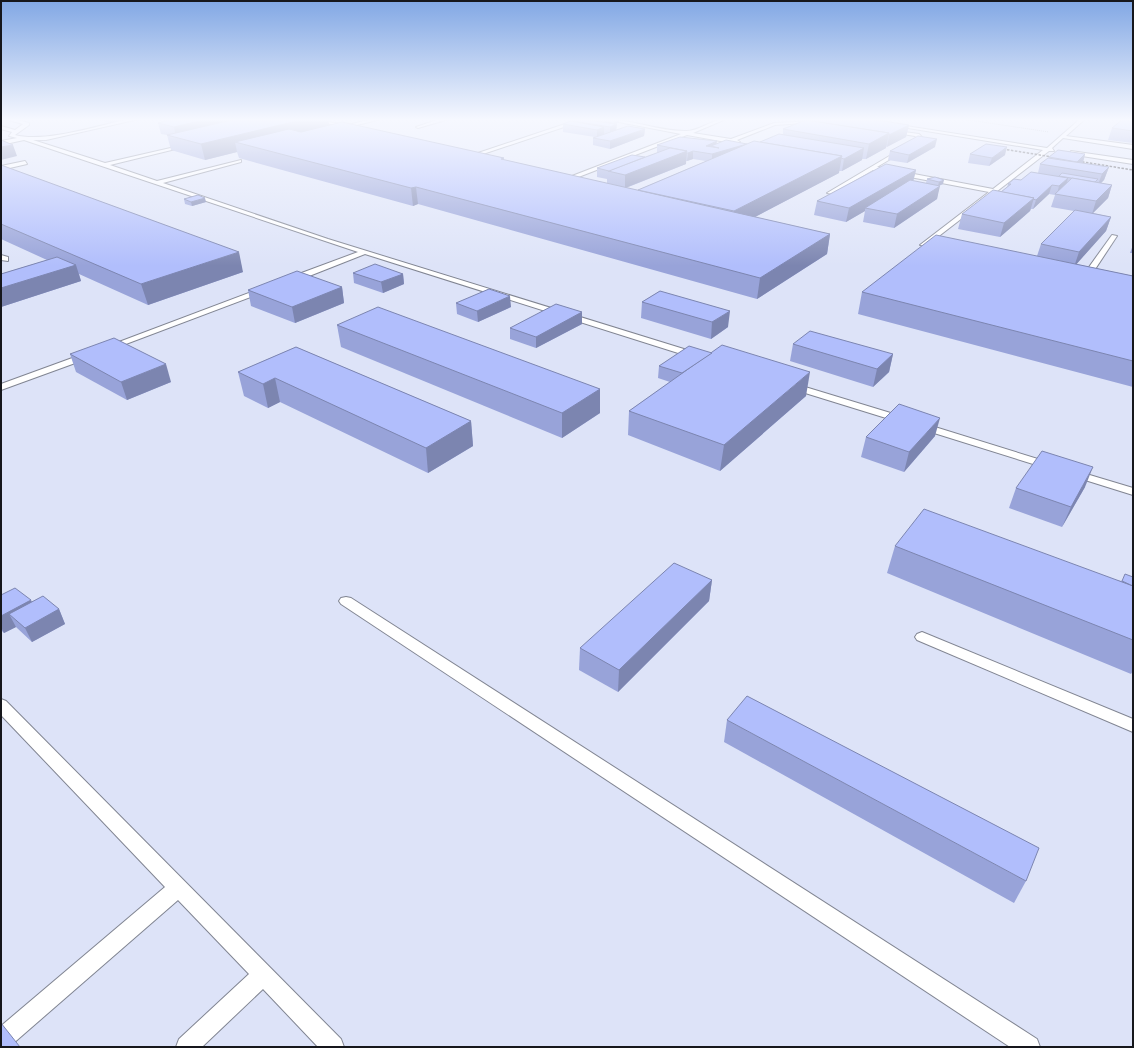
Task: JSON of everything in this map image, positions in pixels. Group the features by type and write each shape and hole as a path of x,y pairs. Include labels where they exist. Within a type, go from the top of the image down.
{"lane":[{"path":"111,168 365,252 707,359"},
{"path":"155,183 213,168"},
{"path":"560,182 597,168"},
{"path":"830,193 872,168 994,191"},
{"path":"927,251 923,247 926,242 1024,168"},
{"path":"552,180 575,186"},
{"path":"1081,285 1114,236"},
{"path":"1,387 365,252"},
{"path":"783,383 1133,492"},
{"path":"346,602 1029,1047"},
{"path":"922,637 1133,726"},
{"path":"1,706 333,1047"},
{"path":"1,1040 178,888"},
{"path":"188,1047 263,975"}],"shaded area":[{"path":"1,168 1133,168 1133,1047 1,1047"}],"building":[{"path":"1,168 9,168 239,252 141,284 1,224"},
{"path":"334,168 540,168 830,234 760,278 416,187 411,188"},
{"path":"597,168 617,168 609,171"},
{"path":"616,168 643,168 625,175 608,171"},
{"path":"690,168 819,168 734,211 638,190"},
{"path":"879,168 906,168 916,170 849,208 817,201"},
{"path":"1064,168 1108,168 1102,174"},
{"path":"1031,172 1068,178 1059,186 1052,185 1036,200 1033,199 1034,198 1001,192 1011,184 1008,184 1014,179 1021,180"},
{"path":"1062,173 1098,179 1095,182 1059,176"},
{"path":"935,177 944,180 939,182 927,179"},
{"path":"1072,178 1112,185 1096,201 1055,194"},
{"path":"910,180 940,186 897,214 865,208"},
{"path":"993,190 1034,198 1004,223 962,214"},
{"path":"198,195 205,198 191,202 184,199"},
{"path":"1075,210 1111,217 1079,252 1041,244"},
{"path":"936,235 1133,276 1133,361 862,292"},
{"path":"57,257 76,265 1,288 1,274"},
{"path":"375,264 403,274 381,282 353,273"},
{"path":"297,271 342,287 292,307 248,290"},
{"path":"489,289 510,296 477,311 456,303"},
{"path":"660,291 730,311 712,322 642,302"},
{"path":"556,304 582,312 536,337 510,328"},
{"path":"378,307 600,389 562,413 337,325"},
{"path":"810,331 893,354 877,369 793,344"},
{"path":"114,338 166,364 121,382 70,354"},
{"path":"722,345 810,372 724,445 629,411"},
{"path":"689,346 712,353 682,373 659,366"},
{"path":"296,347 471,421 426,448 275,378 263,384 238,372"},
{"path":"899,404 940,418 909,452 866,437"},
{"path":"1042,451 1093,467 1071,507 1016,488"},
{"path":"924,509 1133,586 1133,640 895,546"},
{"path":"674,563 712,580 619,670 580,648"},
{"path":"1125,574 1133,577 1133,586 1122,581"},
{"path":"15,588 31,600 1,616 1,595"},
{"path":"43,596 59,609 25,628 9,614"},
{"path":"747,696 1039,848 1026,881 727,720"},
{"path":"1,1023 20,1047 1,1047"}],"railway":[{"path":"1120,168 1133,170"}]}
